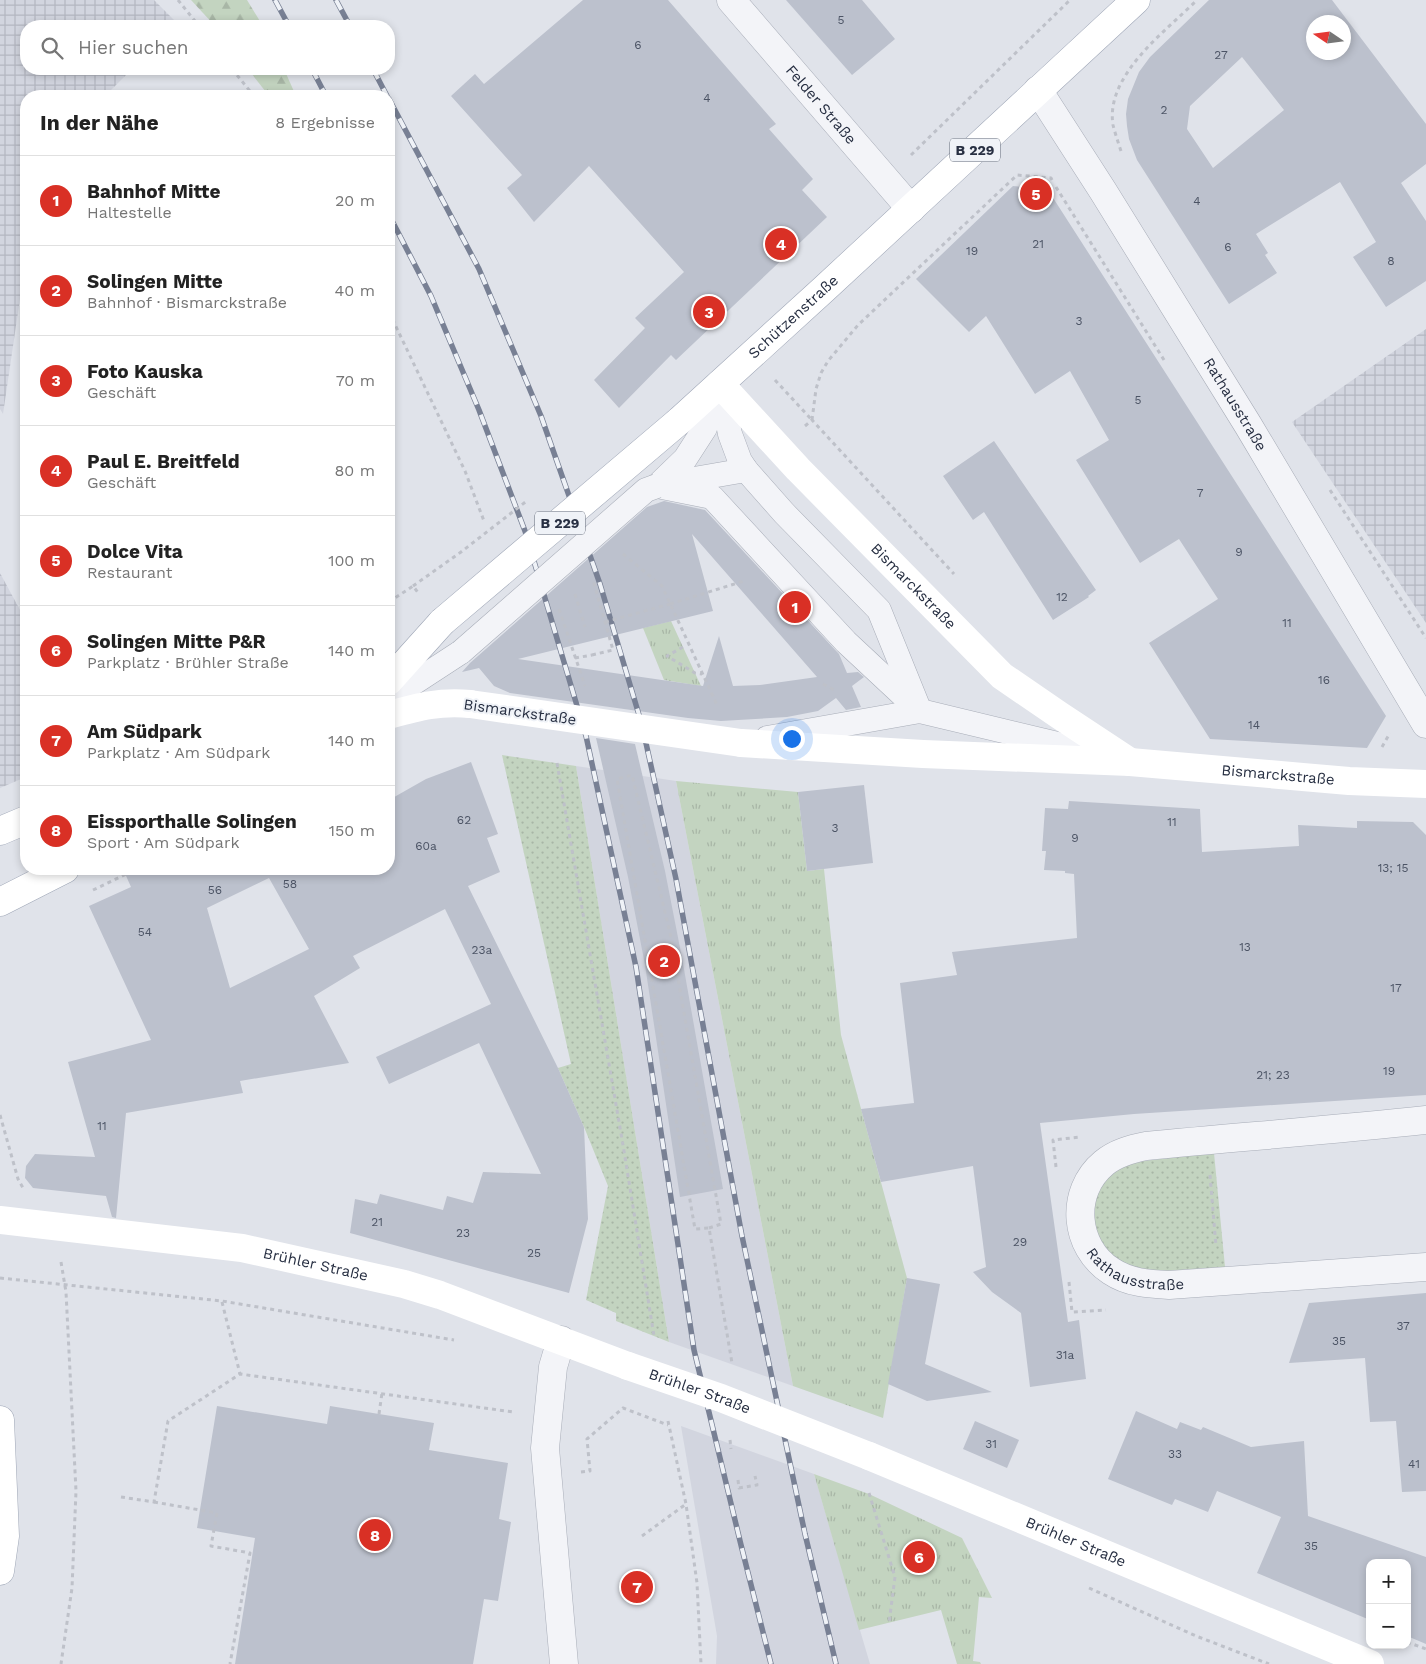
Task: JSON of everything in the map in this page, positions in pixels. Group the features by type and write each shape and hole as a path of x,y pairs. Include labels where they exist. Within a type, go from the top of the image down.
{"main road":[{"name":"Schützenstraße","path":"442,622 678,422 1136,0"},
{"name":"Bismarckstraße","path":"720,384 778,448 1002,676 1130,762"},
{"name":"B 229","path":"395,649 442,622"},
{"name":"B 229","path":"395,690 442,622"},
{"name":"Bismarckstraße","path":"395,698 436,703 470,704 741,743 922,754 1130,762 1350,781 1426,784"},
{"path":"0,831 20,823"},
{"path":"0,902 53,875"},
{"name":"Brühler Straße","path":"0,1220 242,1248 404,1284 431,1292 628,1366 721,1398 869,1456 1370,1664"},
{"path":"0,1420 5,1536 0,1571"}],"street":[{"name":"Felder Straße","path":"730,0 911,209"},
{"name":"Rathausstraße","path":"1038,90 1103,190 1243,417 1426,724"},
{"name":"Rathausstraße","path":"1426,1120 1138,1147 1118,1154 1104,1162 1094,1173 1086,1186 1081,1202 1080,1222 1084,1238 1092,1253 1100,1262 1111,1271 1125,1278 1149,1284 1169,1285 1426,1267"},
{"path":"561,1340 553,1367 545,1448 564,1664"}],"lane":[{"path":"720,384 730,434 740,461 784,513 879,610 920,711"},
{"path":"657,486 685,459 705,428 720,384"},
{"path":"395,694 461,652 646,490 657,486 746,470"},
{"path":"657,486 712,497 846,642 920,711 1130,762"},
{"name":"Bismarckstraße","path":"741,743 920,711"}],"path":[{"path":"178,0 194,20"},
{"path":"886,180 1070,0"},
{"path":"1124,160 1113,124 1113,109 1117,89 1133,63 1198,0"},
{"path":"237,75 249,90"},
{"path":"778,448 812,420 816,389 821,373 828,361 858,325 1017,175 1051,178 1167,366"},
{"path":"395,324 466,471 484,521"},
{"path":"812,420 957,577"},
{"path":"1330,489 1426,638"},
{"path":"413,586 461,552 530,498"},
{"path":"623,554 662,586 717,705"},
{"path":"575,658 613,650 591,575"},
{"path":"605,622 752,579"},
{"path":"573,589 585,627"},
{"path":"556,601 586,691"},
{"path":"683,647 667,656 695,673 703,674"},
{"path":"1380,749 1393,728"},
{"path":"557,762 654,1336"},
{"path":"632,775 670,933 714,1180 721,1224 709,1228 695,1229 617,779 632,775"},
{"path":"0,1115 21,1186 31,1195 46,1199 65,1284 76,1491 72,1588 61,1664"},
{"path":"1057,1168 1054,1140 1083,1137"},
{"path":"1207,1140 1220,1281"},
{"path":"709,1228 732,1363"},
{"path":"1068,1274 1072,1312 1112,1309"},
{"path":"0,1278 222,1301 463,1342"},
{"path":"222,1301 240,1374"},
{"path":"154,1502 168,1421 240,1374 512,1411 548,1419"},
{"path":"379,1414 382,1393"},
{"path":"589,1466 587,1438 623,1408 668,1423 686,1504 697,1583 701,1664"},
{"path":"738,1480 739,1488 757,1485 755,1476"},
{"path":"868,1494 895,1577 889,1623"},
{"path":"121,1497 217,1513 211,1546 250,1553 230,1664"},
{"path":"642,1536 686,1504"},
{"path":"1083,1586 1196,1636 1269,1664"},
{"path":"1411,1643 1426,1649"}],"shaded area":[{"path":"0,0 154,0 174,20 20,20 20,75 126,75 111,90 20,90 20,299 3,414 0,409"},
{"path":"1426,329 1426,623 1292,422"},
{"path":"0,573 20,610 20,780 0,788"},
{"path":"576,766 676,781 793,1386 669,1342"},
{"path":"681,1426 814,1474 870,1664 716,1664 717,1636"}],"green space":[{"path":"191,0 247,0 259,20 209,20"},
{"path":"253,75 287,75 293,90 264,90"},
{"path":"671,621 701,686 664,680 643,628"},
{"path":"502,755 576,766 669,1342 616,1321 616,1313 586,1300 608,1186 558,1068 571,1064"},
{"path":"676,781 798,792 807,871 824,869 841,1035 907,1278 883,1418 793,1386"},
{"path":"1214,1153 1225,1267 1151,1272 1129,1270 1098,1246 1091,1204 1096,1191 1114,1169 1134,1162"},
{"path":"814,1474 869,1494 962,1538 992,1598 979,1597 973,1661 980,1662 981,1664 957,1664 941,1610 859,1630"}],"building":[{"path":"583,0 668,0 776,124 769,129 813,179 802,190 827,217 676,360 671,355 619,408 594,380 645,328 635,318 684,272 589,166 534,222 507,188 522,175 451,96 475,74 484,84"},
{"path":"786,0 862,0 895,39 852,75"},
{"path":"1209,0 1332,0 1343,15 1306,15 1306,60 1351,60 1351,25 1426,124 1426,164 1401,183 1426,221 1426,281 1386,307 1353,257 1376,242 1340,182 1256,234 1268,253 1265,255 1277,273 1229,304 1137,160 1129,139 1126,114 1128,99 1139,72 1150,57","holes":["1242,57 1284,110 1213,168 1187,129 1190,106"]},
{"path":"1013,186 1048,190 1386,716 1367,748 1210,739 1149,643 1218,599 1179,539 1140,563 1076,460 1109,440 1070,371 1035,394 986,316 969,332 916,279"},
{"path":"994,441 1096,590 1089,597 1053,620 984,512 973,520 943,476"},
{"path":"664,501 705,510 839,654 847,673 858,672 864,677 852,686 861,707 846,710 836,698 818,711 787,717 721,721 510,693 494,686 479,668 462,672 647,507","holes":["692,534 817,677 760,685 733,686 719,636 703,686 518,659 713,611"]},
{"path":"596,738 635,744 665,871 723,1189 680,1197 645,965 628,877"},
{"path":"471,762 498,834 487,838 500,872 468,886 558,1068 584,1127 588,1219 569,1293 350,1233 355,1199 377,1204 380,1194 443,1210 447,1196 473,1203 483,1172 541,1174 479,1043 389,1084 376,1057 491,1004 445,909 353,956 360,968 314,996 349,1063 240,1081 243,1093 126,1113 116,1218 112,1217 106,1196 33,1188 25,1178 26,1166 35,1154 95,1157 68,1062 151,1040 89,906 131,887 126,875 395,875 395,797 426,779","holes":["269,878 309,949 230,988 207,908"]},
{"path":"864,785 873,863 807,871 798,792"},
{"path":"1069,801 1200,809 1202,852 1299,846 1298,825 1357,828 1357,821 1413,822 1426,835 1426,1095 1134,1114 1040,1123 1068,1322 1079,1320 1086,1379 1030,1387 1021,1313 992,1292 973,1272 986,1267 973,1166 881,1182 861,1109 914,1103 900,983 957,975 952,952 1077,938 1074,874 1065,873 1065,871 1044,870 1046,851 1042,851 1045,808 1068,809"},
{"path":"907,1278 940,1284 925,1364 992,1392 927,1401 888,1384"},
{"path":"1426,1293 1426,1491 1402,1492 1396,1421 1370,1422 1365,1358 1289,1363 1309,1303"},
{"path":"217,1406 327,1424 330,1406 434,1423 429,1450 508,1463 499,1519 511,1522 498,1601 484,1599 473,1664 235,1664 255,1538 197,1528"},
{"path":"1136,1411 1177,1429 1180,1422 1201,1430 1203,1427 1251,1447 1304,1441 1308,1516 1426,1557 1426,1644 1411,1638 1411,1559 1366,1559 1366,1618 1257,1573 1281,1517 1217,1491 1208,1512 1175,1499 1172,1505 1108,1479"},
{"path":"975,1421 1019,1440 1007,1468 963,1449"}],"railway":[{"path":"275,0 286,20"},
{"path":"336,0 347,20"},
{"path":"315,75 323,90"},
{"path":"376,75 384,90"},
{"path":"395,110 479,269 541,416 600,584 642,725 676,879 742,1236 805,1534 836,1664"},
{"path":"395,227 431,296 479,410 525,531 586,736 636,967 694,1350 771,1664"}],"place":[{"name":"Dolce Vita","path":"1036,194"},
{"name":"Paul E. Breitfeld","path":"781,244"},
{"name":"Foto Kauska","path":"709,312"},
{"name":"Bahnhof Mitte","path":"795,607"},
{"name":"Solingen Mitte","path":"664,961"},
{"name":"Eissporthalle Solingen","path":"375,1535"},
{"name":"Solingen Mitte P&R","path":"919,1557"},
{"name":"Am Südpark","path":"637,1587"}]}
